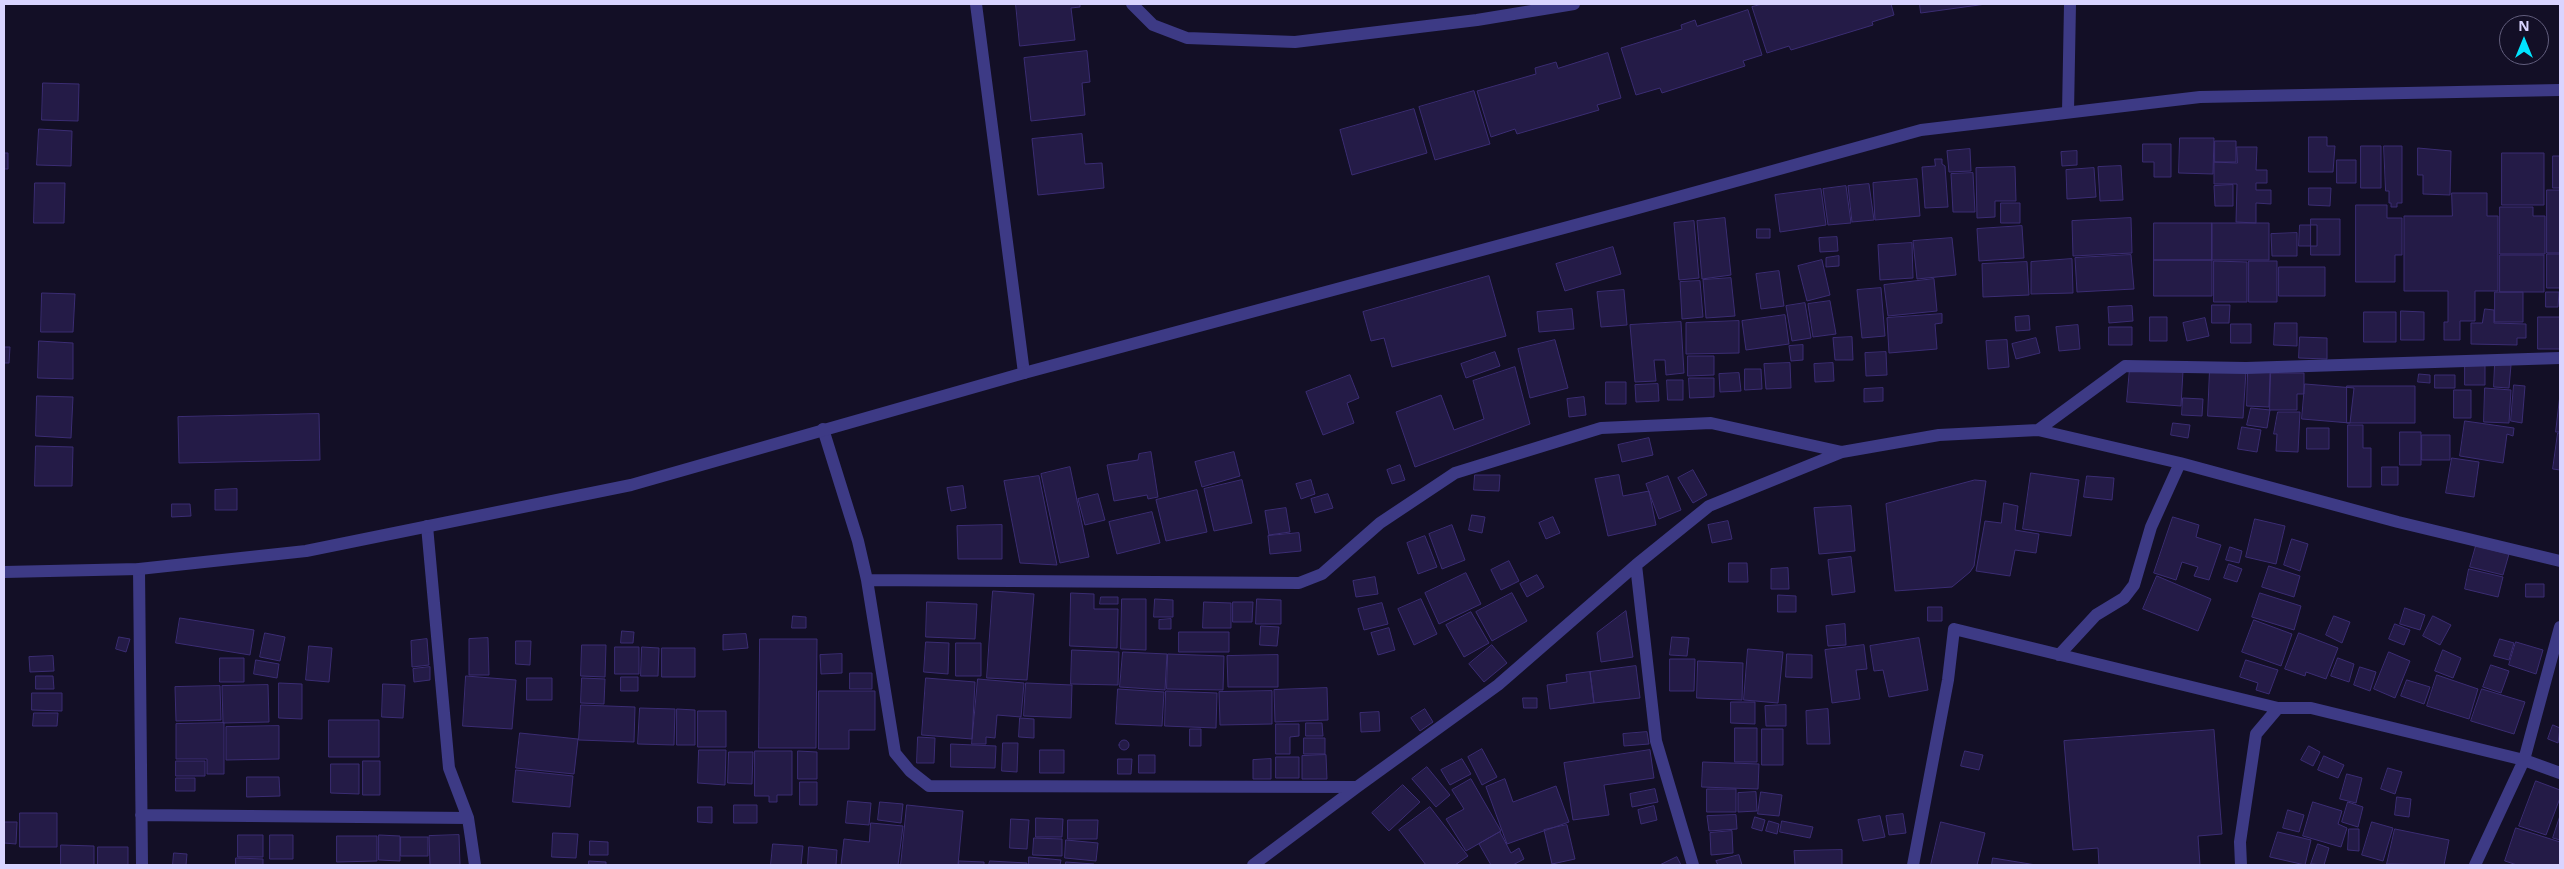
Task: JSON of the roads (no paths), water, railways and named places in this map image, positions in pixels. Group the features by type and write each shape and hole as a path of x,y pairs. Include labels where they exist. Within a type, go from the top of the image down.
{"street":[{"path":"976,4 1024,373"},
{"path":"1132,4 1153,26 1187,38 1295,42 1477,20 1574,4"},
{"path":"2068,112 2070,4"},
{"path":"4,572 139,569 306,551 631,485 1024,373 1612,216 1920,130 2200,97 2560,90"},
{"path":"2038,430 2125,366 2246,368 2560,358"},
{"path":"867,580 1299,583 1322,574 1380,522 1455,473 1601,428 1711,423 1842,452"},
{"path":"823,429 858,541 867,580 896,753 910,771 929,786 1357,787"},
{"path":"1254,865 1357,787 1498,685 1636,565 1709,506 1842,452 1939,435 2038,430 2180,463 2398,522 2560,561"},
{"path":"2059,655 2096,615 2124,598 2134,586 2152,527 2180,463"},
{"path":"426,526 449,768 468,818 475,865"},
{"path":"1636,565 1656,740 1693,865"},
{"path":"139,569 142,865"},
{"path":"2475,865 2524,760 2560,627"},
{"path":"1913,865 1948,680 1954,629 2278,708 2312,708 2524,760 2560,773"},
{"path":"2241,865 2240,842 2256,734 2278,708"},
{"path":"140,815 468,818"}]}
